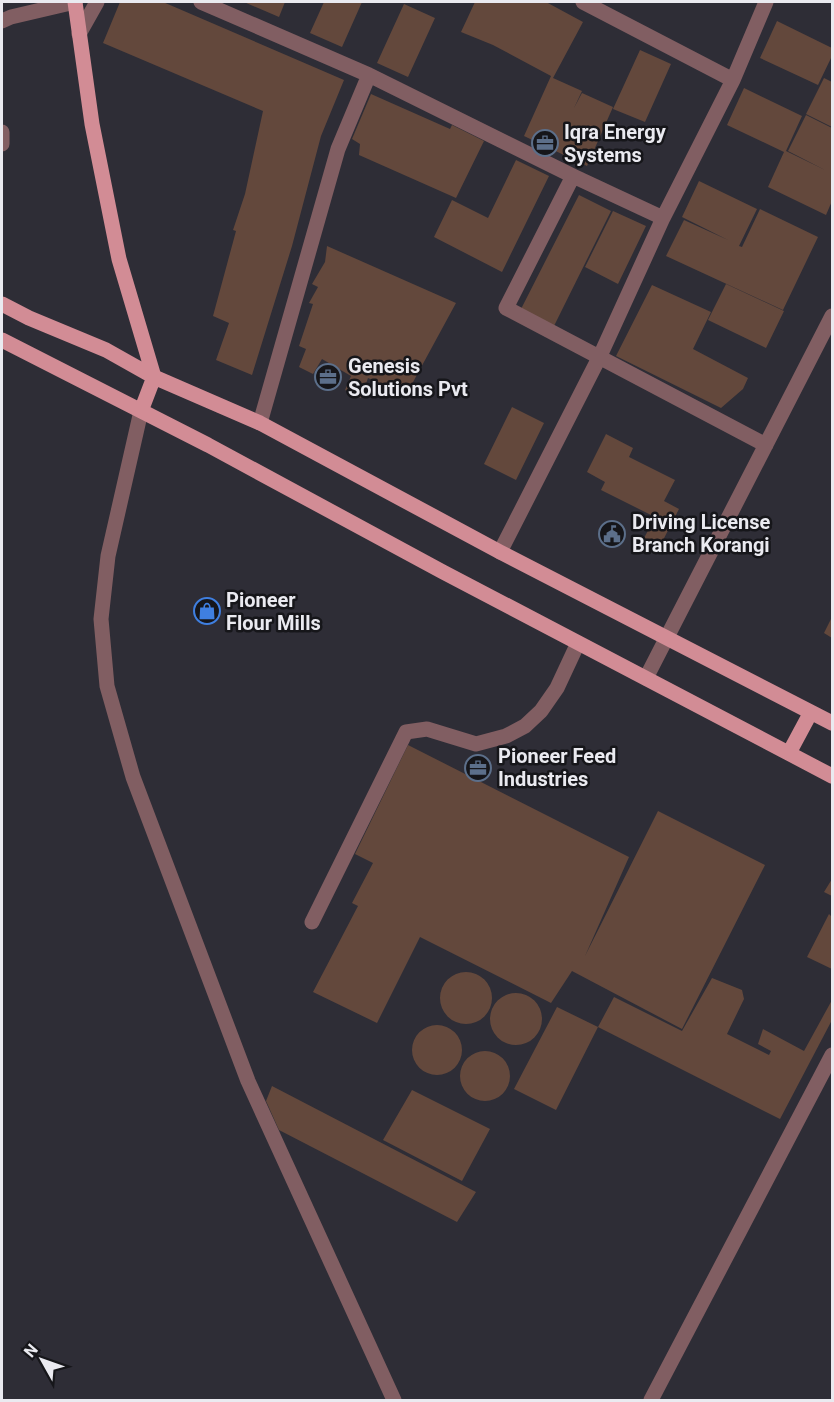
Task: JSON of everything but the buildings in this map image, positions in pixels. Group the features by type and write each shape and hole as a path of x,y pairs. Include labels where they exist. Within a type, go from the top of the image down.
{"main road":[{"path":"75,2 92,124 119,259 154,377 141,411"},
{"path":"2,304 29,318 106,350 154,377 260,423 500,552 832,723"},
{"path":"2,340 832,776"},
{"path":"789,753 812,712"}],"street":[{"path":"2,21 75,2"},
{"path":"80,34 97,2"},
{"path":"201,2 369,75 663,218"},
{"path":"583,2 733,81"},
{"path":"500,552 600,356 663,218 733,81 766,2"},
{"path":"260,423 338,149 369,75"},
{"path":"573,176 506,308 766,445"},
{"path":"646,678 832,316"},
{"path":"141,411 108,556 101,619 107,686 133,777 248,1081 394,1401"},
{"path":"312,922 406,732 427,729 476,744 506,736 525,726 541,711 557,688 578,643"},
{"path":"651,1401 832,1055"}],"place":[{"name":"Iqra Energy Systems","path":"545,143"},
{"name":"Genesis Solutions Pvt","path":"328,377"},
{"name":"Driving License Branch Korangi","path":"612,534"},
{"name":"Pioneer Flour Mills","path":"207,611"},
{"name":"Pioneer Feed Industries","path":"478,768"}]}
